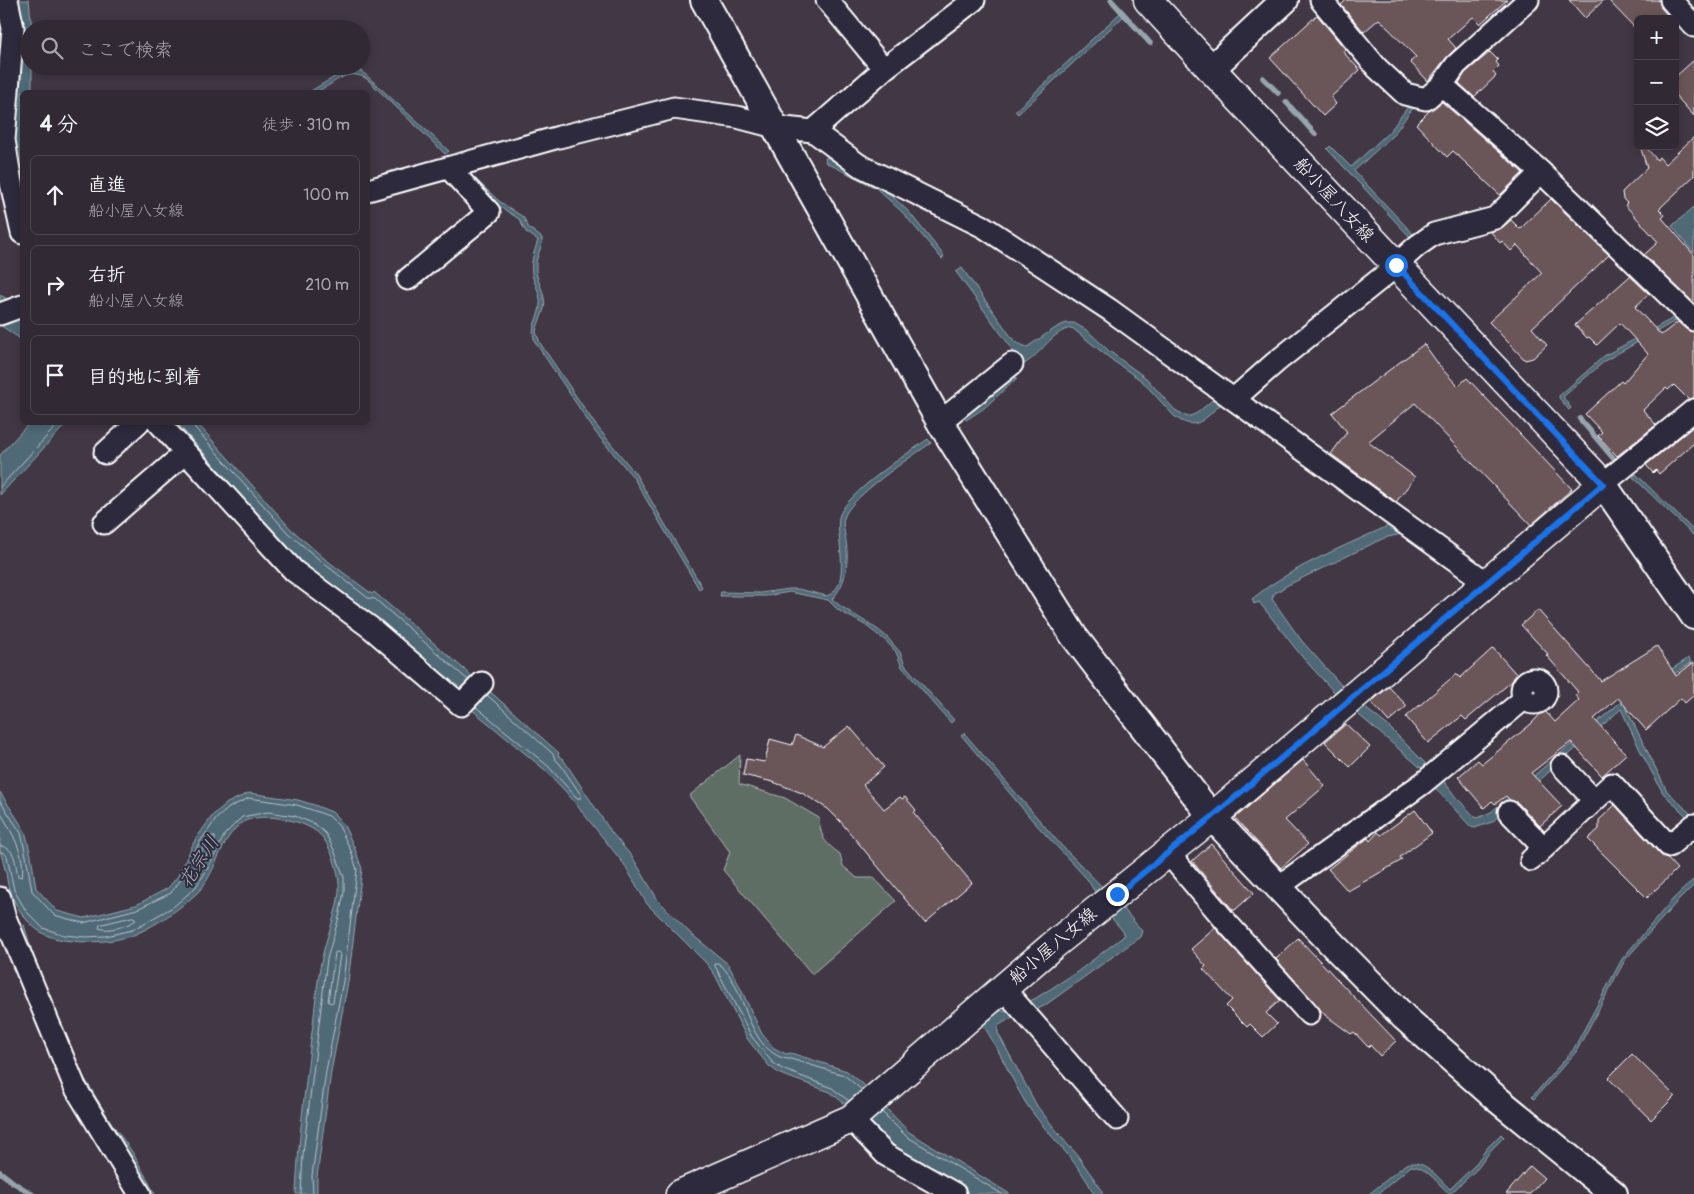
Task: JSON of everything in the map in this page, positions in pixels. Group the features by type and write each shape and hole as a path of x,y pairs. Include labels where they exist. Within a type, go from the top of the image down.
{"main road":[{"name":"船小屋八女線","path":"680,1194 852,1117 878,1096 1015,1001 1109,901 1212,817 1603,484 1148,0"}],"street":[{"path":"7,0 13,28 4,140 20,225"},
{"path":"704,0 940,422 1069,630 1212,817 1278,887 1404,1017 1497,1100 1614,1194"},
{"path":"827,0 884,69"},
{"path":"813,131 884,69 974,0"},
{"path":"1211,69 1285,0"},
{"path":"1321,0 1377,68 1406,94 1426,99 1442,85 1456,66 1528,0"},
{"path":"1671,0 1694,26"},
{"path":"1442,85 1541,172 1694,320"},
{"path":"370,189 559,137 674,108 737,117 775,127 813,131 859,165 984,227 1110,310 1487,583"},
{"path":"408,279 489,212 449,168"},
{"path":"1234,399 1417,246 1434,234 1495,218 1541,172"},
{"path":"0,314 20,307"},
{"path":"940,422 1012,364"},
{"path":"1693,413 1603,484 1694,616"},
{"path":"106,453 136,425"},
{"path":"161,425 294,570 371,628 461,705 482,683"},
{"path":"104,523 185,453"},
{"path":"1278,887 1422,782 1524,699"},
{"path":"1562,766 1594,800"},
{"path":"1509,812 1537,854 1612,784 1669,846 1694,825"},
{"path":"1168,853 1308,1014"},
{"path":"0,898 4,915 75,1086 140,1194"},
{"path":"1015,1001 1116,1119"},
{"path":"852,1117 886,1155 946,1192"}],"green space":[{"path":"740,755 739,784 785,798 819,818 824,839 840,854 843,866 857,878 874,878 896,901 812,974 723,870 730,852 689,796"}],"water":[{"path":"14,0 29,0 31,20 20,20 20,75 32,75 32,90 20,90 20,198 12,165"},
{"path":"1120,13 1124,16 1018,114 1015,111"},
{"path":"338,75 350,75 318,90 312,90"},
{"path":"358,75 366,75 449,151 445,154 367,79"},
{"path":"1410,104 1413,108 1393,135 1354,171 1414,235 1411,238 1327,149 1330,146 1351,167 1390,131"},
{"path":"826,157 880,185 909,212 944,256 942,259 903,213 876,188 825,162"},
{"path":"470,174 499,201 523,217 529,228 542,238 536,265 545,303 536,332 540,343 595,424 635,473 702,587 699,589 633,477 596,433 535,342 533,331 540,301 533,278 532,259 538,240 526,232 519,219 496,204 468,176"},
{"path":"1694,207 1694,253 1672,226"},
{"path":"962,268 1015,342 1027,347 1057,327 1066,323 1074,323 1088,331 1109,351 1146,378 1175,410 1188,417 1197,413 1215,398 1221,404 1199,422 1194,424 1182,421 1174,416 1142,381 1072,328 1058,333 1024,364 1016,362 1010,346 956,272"},
{"path":"0,295 20,306 20,339 0,325"},
{"path":"1677,316 1679,319 1606,360 1563,397 1571,408 1569,410 1559,398 1604,356"},
{"path":"1010,373 1017,378 983,409 966,420 962,416"},
{"path":"27,425 65,425 0,495 0,455"},
{"path":"171,425 199,425 291,529 325,559 372,594 374,592 559,753 558,756 563,759 612,833 633,858 658,900 690,933 728,964 762,1034 774,1048 786,1054 791,1053 847,1071 863,1084 909,1132 1010,1194 969,1194 938,1178 888,1148 845,1104 830,1092 780,1074 769,1066 748,1040 715,975 707,964 647,904 624,864 566,792 545,770 306,573"},
{"path":"928,439 931,443 869,488 849,509 843,523 847,548 846,571 841,586 832,599 886,636 900,652 905,665 954,720 951,723 902,667 896,652 886,641 865,625 838,610 828,600 790,592 766,596 720,596 721,592 760,593 798,589 827,596 835,590 841,571 838,525 839,517 844,508 853,497 878,475"},
{"path":"1636,474 1694,531 1694,536 1633,477"},
{"path":"1392,524 1406,533 1384,538 1286,586 1274,594 1272,599 1301,640 1342,686 1335,693 1303,658 1259,602 1254,604 1252,599 1274,583 1305,565"},
{"path":"1689,658 1691,663 1625,706 1667,791 1690,813 1687,817 1663,793 1621,709 1492,822 1475,828 1471,827 1434,787 1443,780 1475,817 1478,818 1491,812 1623,700"},
{"path":"1360,704 1387,725 1426,764 1421,768 1353,710"},
{"path":"964,733 1060,844 1122,907 1142,931 1140,937 1044,1006 1009,1019 998,1026 998,1033 1037,1106 1075,1152 1102,1190 1102,1194 1094,1194 1080,1170 1027,1105 993,1041 980,1021 992,1012 1014,1009 1036,998 1077,972 1124,936 1122,930 1109,915 1087,879 1033,821 961,735"},
{"name":"花宗川","path":"0,792 25,831 36,888 57,911 84,918 136,905 168,888 178,876 195,840 213,815 227,803 249,793 298,800 314,805 332,812 343,823 362,869 348,982 331,1072 317,1177 317,1194 296,1194 298,1155 318,978 339,891 335,864 323,838 308,826 285,819 262,817 243,822 228,837 203,886 189,900 168,916 136,934 126,937 114,940 72,941 48,936 39,931 26,919 13,899 8,887 0,848"},
{"path":"1694,879 1694,885 1625,960 1576,1052 1534,1099 1532,1097 1573,1050 1622,959 1672,900"},
{"path":"24,925 35,961 82,1074 111,1122 133,1153 155,1194 150,1194 87,1093 19,926"},
{"path":"1501,1134 1504,1137 1491,1150 1478,1168 1450,1194 1428,1173 1411,1166 1378,1194 1369,1194 1406,1164 1413,1163 1425,1166 1431,1170 1450,1189 1474,1166 1487,1148"}],"building":[{"path":"1346,0 1507,0 1480,24 1473,17 1448,39 1456,48 1428,81 1410,62 1416,57 1379,19 1364,32 1341,5"},
{"path":"1569,0 1604,0 1585,18"},
{"path":"1608,0 1659,0 1661,8 1667,15 1634,15 1634,27"},
{"path":"1317,15 1345,49 1343,52 1360,70 1331,97 1336,104 1323,116 1270,58"},
{"path":"1490,52 1498,60 1496,62 1499,66 1493,72 1496,76 1474,97 1459,83 1465,73"},
{"path":"1694,60 1694,116 1679,99 1679,73"},
{"path":"1442,102 1523,173 1500,195 1453,151 1447,157 1416,124 1429,111"},
{"path":"1694,137 1694,176 1659,209 1665,215 1662,218 1694,255 1694,303 1644,255 1658,242 1625,205 1627,203 1623,199 1622,192 1647,168 1641,150 1648,150 1657,160 1659,157 1665,164"},
{"path":"1551,199 1609,255 1532,328 1547,345 1533,358 1525,360 1489,322 1542,273 1517,245 1511,251 1502,241 1500,243 1491,232 1503,227 1511,220 1520,229"},
{"path":"1630,276 1649,294 1635,307 1661,335 1678,322 1686,329 1694,332 1694,398 1688,399 1674,385 1668,390 1666,388 1643,410 1656,425 1617,456 1598,436 1602,432 1585,414 1621,381 1623,383 1648,354 1620,323 1597,345 1589,337 1587,338 1575,325"},
{"path":"1424,344 1442,369 1458,386 1467,378 1572,489 1531,525 1415,403 1368,442 1415,477 1396,502 1331,454 1347,432 1332,413"},
{"path":"1694,426 1694,443 1659,474 1656,470 1653,473 1646,465"},
{"path":"1538,610 1601,681 1657,646 1676,676 1694,662 1694,695 1685,703 1681,698 1646,730 1618,698 1594,719 1626,754 1602,776 1571,742 1531,773 1562,806 1540,826 1518,803 1506,796 1495,804 1492,801 1484,808 1458,777 1478,760 1482,764 1531,724 1544,710 1555,722 1579,700 1575,695 1578,692 1546,655 1548,654 1521,625"},
{"path":"1493,648 1518,676 1466,720 1462,716 1428,743 1406,717 1456,674 1460,678"},
{"path":"1389,687 1407,706 1389,722 1371,702"},
{"path":"1346,724 1370,747 1350,767 1325,742"},
{"path":"849,726 884,767 863,785 884,809 900,797 902,799 905,797 916,810 914,813 972,883 925,923 828,809 802,793 773,782 743,775 746,759 765,762 770,739 792,745 796,735 823,747"},
{"path":"1303,760 1325,786 1285,820 1308,844 1281,868 1235,818"},
{"path":"1615,805 1660,854 1667,858 1677,869 1647,898 1588,839 1599,829 1599,820"},
{"path":"1415,810 1432,833 1400,857 1402,860 1348,891 1328,869 1368,838 1370,841 1378,832 1381,835"},
{"path":"1211,844 1254,893 1235,910 1233,910 1192,861"},
{"path":"1215,928 1280,1000 1266,1013 1277,1024 1263,1037 1250,1024 1247,1027 1226,1006 1232,1000 1203,969 1206,966 1191,949"},
{"path":"1298,938 1396,1041 1380,1056 1370,1045 1368,1047 1354,1032 1351,1034 1325,1015 1276,959"},
{"path":"1632,1054 1675,1096 1651,1120 1608,1078"},
{"path":"1530,1166 1544,1178 1530,1194 1506,1194"}],"waterway":[{"path":"1111,0 1150,43"},
{"path":"1263,78 1278,93"},
{"path":"1286,102 1315,134"},
{"path":"1580,419 1614,459"},
{"path":"0,1172 32,1194"}],"route":[{"path":"1117,894 1212,817 1603,484 1396,265"}]}
